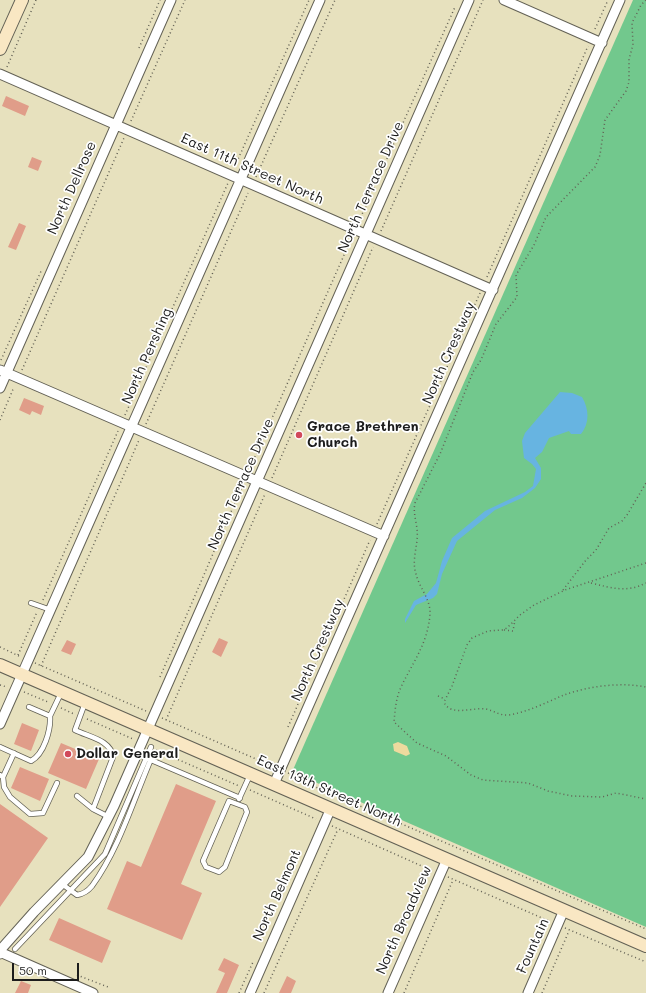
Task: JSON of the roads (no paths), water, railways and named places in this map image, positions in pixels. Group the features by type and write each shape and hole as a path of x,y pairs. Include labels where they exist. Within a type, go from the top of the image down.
{"main road":[{"path":"0,49 22,0"},
{"name":"East 13th Street North","path":"0,664 646,946"}],"street":[{"name":"North Dellrose","path":"0,388 3,371 171,0"},
{"name":"North Pershing","path":"0,724 3,707 22,674 51,610 320,0"},
{"name":"North Terrace Drive","path":"0,953 34,912 90,854 109,817 469,0"},
{"path":"504,0 602,43"},
{"name":"North Crestway","path":"274,784 276,768 384,536 620,0"},
{"name":"East 11th Street North","path":"2,74 493,290"},
{"path":"3,371 246,478 384,536"},
{"name":"North Belmont","path":"250,993 331,808"},
{"name":"North Broadview","path":"388,993 447,859"},
{"name":"Fountain","path":"528,993 564,910"},
{"path":"0,953 93,993"}],"lane":[{"path":"31,603 51,610"},
{"path":"0,747 31,761 37,758 51,727 50,716 61,691"},
{"path":"86,702 76,724 76,730 108,745 112,750 113,757 93,809"},
{"path":"29,707 50,716"},
{"path":"62,884 77,895 82,894 91,887 115,845 149,759 151,747"},
{"path":"14,753 2,776 4,787 10,796 30,814 37,815 43,813 57,783"},
{"path":"137,754 240,798"},
{"path":"15,949 105,854 149,759"},
{"path":"237,803 250,773"},
{"path":"77,796 93,809 109,817"},
{"path":"229,801 237,803 245,807 247,812 223,870 216,871 204,864 204,857 226,805 229,801"},
{"path":"90,854 105,863"}],"water":[{"path":"560,392 572,393 582,397 588,416 584,430 581,434 571,434 569,431 549,438 542,452 535,458 541,468 541,479 535,488 522,498 495,510 457,541 442,574 437,594 433,598 416,605 405,623 405,619 414,601 427,594 436,583 442,561 452,538 485,511 525,492 533,486 536,469 524,458 522,441 525,433"}],"place":[{"name":"Grace Brethren Church","path":"299,435"},
{"name":"Dollar General","path":"68,754"}]}
